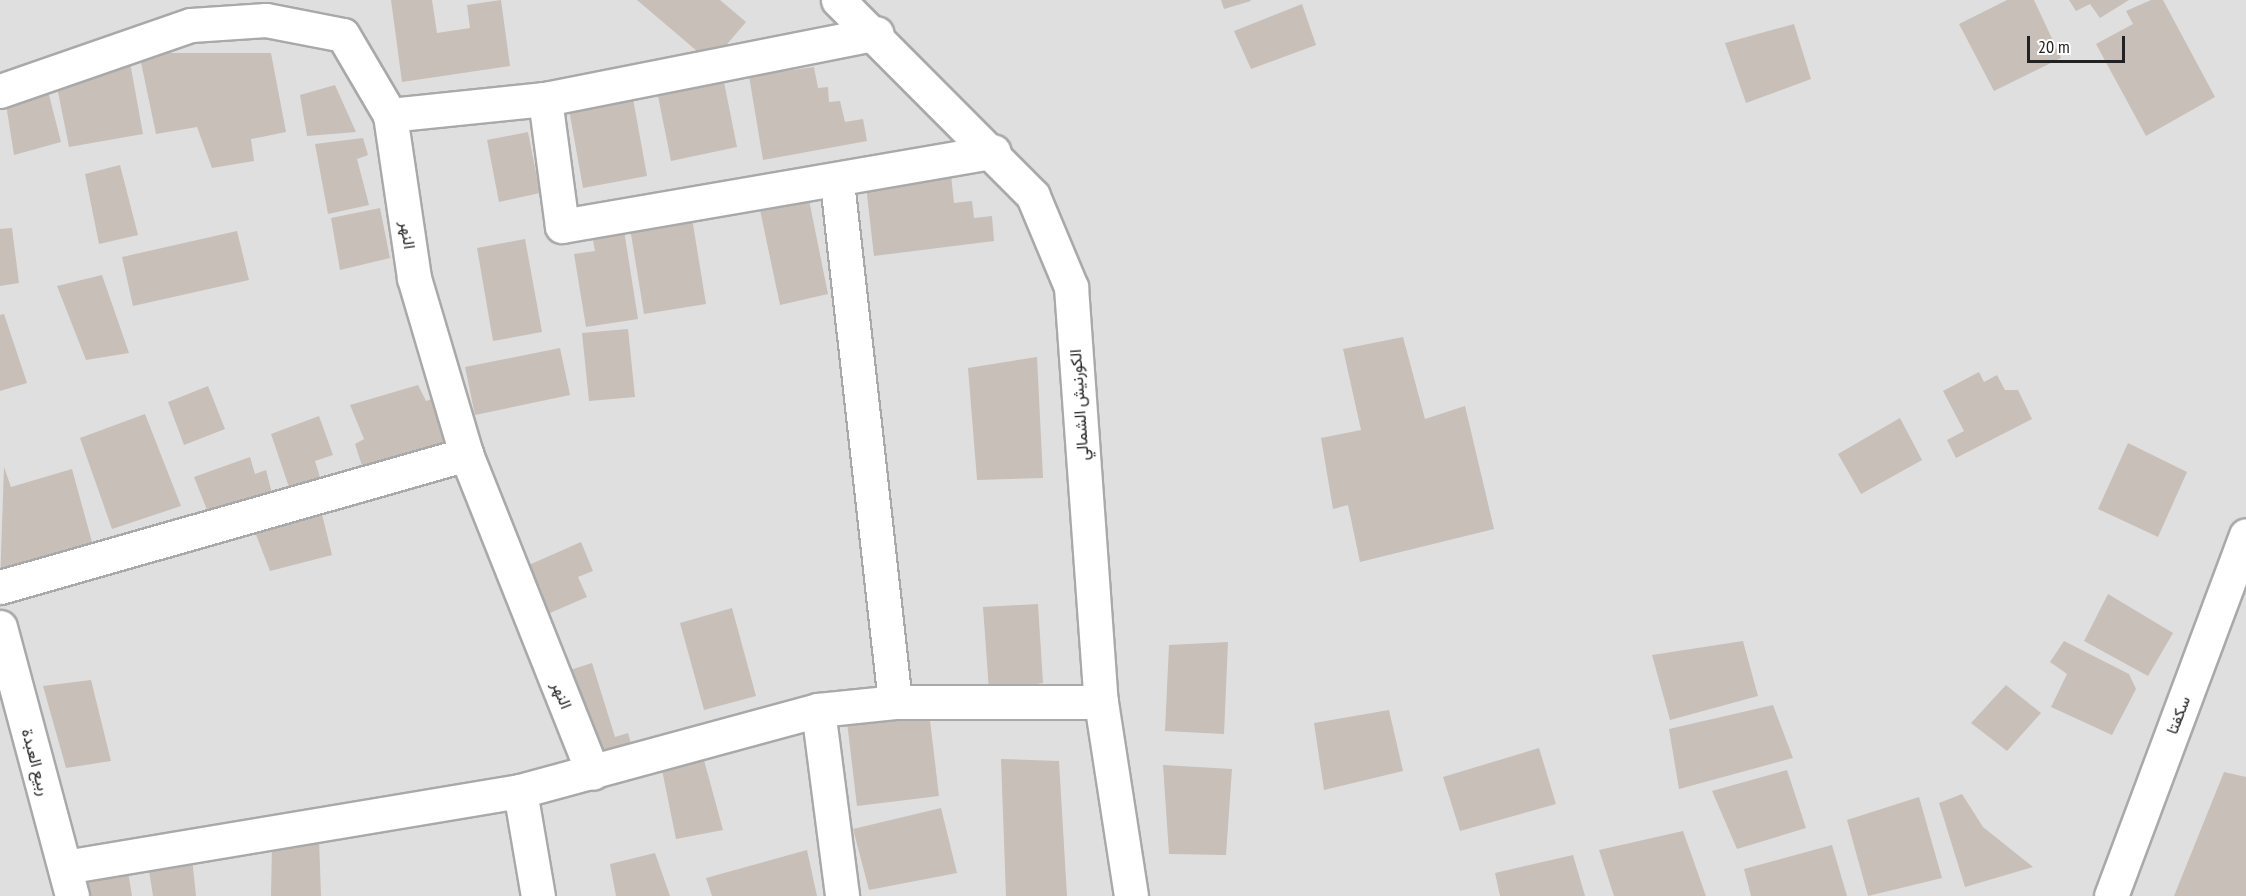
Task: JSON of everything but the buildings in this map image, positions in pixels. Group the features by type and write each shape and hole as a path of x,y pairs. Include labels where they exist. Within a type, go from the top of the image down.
{"street":[{"name":"الكورنيش الشمالي","path":"838,0 877,33 994,152 1033,196 1071,287 1101,702 1131,896"},
{"name":"النهر","path":"0,91 191,25 266,20 343,35 390,115 414,278 466,454 593,773"},
{"path":"390,115 545,99 877,33"},
{"path":"545,99 562,226 837,182 994,152"},
{"path":"837,182 895,702"},
{"path":"0,587 466,454"},
{"name":"سكفتا","path":"2111,896 2246,535"},
{"name":"ربيع العبدة","path":"0,627 69,882"},
{"path":"69,882 520,791 818,710 895,702 1101,702"},
{"path":"818,710 842,896"},
{"path":"520,791 538,896"}],"shaded area":[{"path":"0,0 2246,0 2246,896 0,896"}]}
